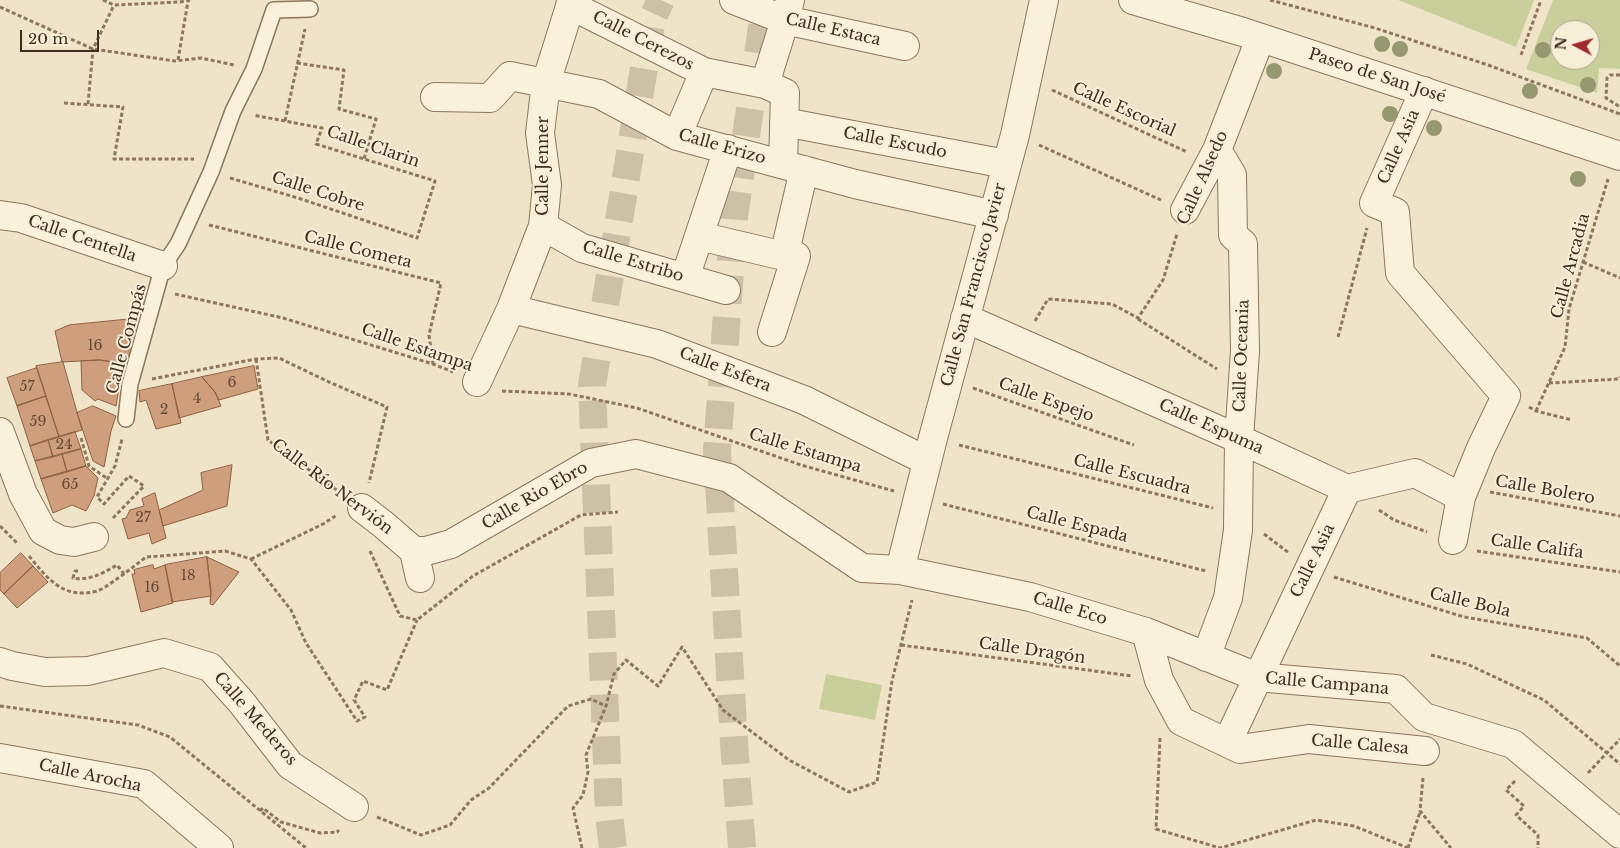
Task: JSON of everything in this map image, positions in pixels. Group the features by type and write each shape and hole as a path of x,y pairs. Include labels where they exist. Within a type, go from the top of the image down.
{"street":[{"name":"Calle Estaca","path":"734,0 787,10 905,46"},
{"name":"Calle San Francisco Javier","path":"900,570 907,494 930,450 1015,135 1044,0"},
{"name":"Paseo de San José","path":"1133,0 1424,91 1618,156"},
{"name":"Calle Cerezos","path":"565,2 704,72 765,84"},
{"name":"Calle Jenner","path":"476,382 511,309 543,226 547,185 540,133 546,83 565,2"},
{"path":"784,256 794,167 784,122 785,93 765,84 787,10"},
{"name":"Calle Alsedo","path":"1185,210 1214,156 1260,39"},
{"name":"Calle Cerezos","path":"677,136 704,72"},
{"name":"Calle Erizo","path":"435,97 490,98 510,76 599,94 677,136 855,184 994,215"},
{"name":"Calle Asia","path":"1424,91 1374,203 1395,212 1400,273 1506,396"},
{"name":"Calle Escudo","path":"784,122 1006,164"},
{"path":"685,278 728,150"},
{"name":"Calle Oceania","path":"1206,657 1228,598 1238,530 1239,439 1245,351 1243,244 1233,235 1232,174 1214,156"},
{"name":"Calle Centella","path":"0,215 21,218 160,278"},
{"name":"Calle Estribo","path":"543,226 582,248 726,290"},
{"path":"699,236 784,256 796,256 772,332"},
{"name":"Calle Esfera","path":"511,309 657,344 930,450"},
{"name":"Calle Espuma","path":"965,318 1239,439 1347,489"},
{"path":"1453,540 1463,492 1481,448 1506,396"},
{"path":"0,432 23,494 43,530 60,540 74,542 102,529"},
{"name":"Calle Rio Ebro","path":"414,551 426,551 451,544 591,463 636,454 729,478 862,568 900,570"},
{"path":"1347,489 1415,473 1463,492"},
{"name":"Calle Asia","path":"1227,743 1347,489"},
{"name":"Calle Río Nervión","path":"358,506 414,551"},
{"path":"414,551 420,578"},
{"name":"Calle Eco","path":"900,570 1030,597 1146,632"},
{"path":"1146,632 1159,680 1181,721"},
{"name":"Calle Campana","path":"1146,632 1257,678 1396,690 1424,717 1513,744 1620,834"},
{"name":"Calle Mederos","path":"0,662 45,672 88,671 164,653 210,667 242,703 290,765 348,817"},
{"name":"Calle Calesa","path":"1181,721 1240,749 1309,739 1425,751"},
{"name":"Calle Arocha","path":"0,758 144,784 220,848"}],"lane":[{"name":"Calle Compás","path":"126,419 130,384 160,278 211,172 233,111 254,69 274,10 310,9"}],"path":[{"path":"103,0 114,5 189,1 178,60"},
{"path":"1270,0 1375,28 1488,65 1620,114"},
{"path":"1521,55 1541,0"},
{"path":"64,102 88,104 93,49 114,5"},
{"path":"0,7 93,49 178,60 201,58 254,69"},
{"path":"285,121 310,9"},
{"path":"297,63 344,70 339,108 376,119 364,159"},
{"path":"1620,75 1610,75 1607,78 1606,98 1620,107"},
{"name":"Calle Escorial","path":"1027,79 1214,156"},
{"name":"Calle Cobre","path":"88,104 123,107 114,159 202,159 211,172 298,198 416,238"},
{"name":"Calle Clarin","path":"233,111 322,128 316,144 435,181 416,238"},
{"path":"1015,135 1185,210"},
{"name":"Calle Arcadia","path":"1536,411 1550,384 1565,347 1569,309 1618,156"},
{"name":"Calle Asia","path":"1338,337 1374,203"},
{"name":"Calle Alsedo","path":"1138,318 1163,280 1185,210"},
{"name":"Calle Cometa","path":"189,220 441,283 429,336 433,364"},
{"path":"1583,262 1620,278"},
{"name":"Calle Estampa","path":"160,278 433,364 491,390 569,394 637,408 801,465 907,494"},
{"path":"1023,343 1048,299 1112,304 1138,318 1243,385"},
{"path":"130,384 256,360 279,358 387,407 358,506 251,559"},
{"name":"Calle Río Nervión","path":"256,360 268,440 358,506"},
{"path":"1550,384 1620,377"},
{"name":"Calle Espejo","path":"949,379 1134,445"},
{"path":"1506,396 1536,411 1572,420"},
{"name":"Calle Compás","path":"102,529 144,486 129,476 104,504 97,498 108,479 119,453 126,419"},
{"path":"81,438 89,466 108,479"},
{"name":"Calle Escuadra","path":"930,450 1238,514 1308,569"},
{"path":"1347,489 1394,520 1453,540"},
{"name":"Calle Bolero","path":"1463,492 1620,516"},
{"name":"Calle Espada","path":"907,494 1231,578"},
{"path":"0,526 20,547"},
{"name":"Calle Califa","path":"1453,540 1472,550 1620,572"},
{"path":"27,554 50,582 65,589 83,593 98,590 124,574 146,557 224,551 251,559 291,610 306,643 357,721 365,718 354,700 364,680 387,690 417,620"},
{"path":"80,570 75,571 73,578 80,579 96,576 117,565 124,574"},
{"name":"Calle Bola","path":"1308,569 1464,618 1587,638 1620,666"},
{"path":"582,848 573,808 584,796 588,772 586,755 606,706 614,674 626,660 658,686 682,646 723,710 789,760 849,792 877,782 892,681 912,598"},
{"name":"Calle Dragón","path":"901,645 1159,680"},
{"path":"1431,655 1467,664 1544,700 1620,764"},
{"path":"260,811 263,808 281,822 320,833 337,832 348,817 421,835 450,825 471,800 490,788 568,706 590,699 606,706"},
{"path":"0,706 138,726 170,737 306,848"},
{"path":"1181,721 1160,725 1156,828 1220,848 1316,820 1354,826 1408,848 1420,811 1425,751"},
{"path":"1571,792 1620,739"},
{"path":"1533,760 1506,790 1524,806 1516,815 1538,835 1538,848"},
{"path":"1420,811 1452,848"}],"green space":[{"path":"1398,0 1534,0 1516,47"},
{"path":"1553,0 1620,0 1620,69 1600,68 1600,20 1550,20 1550,70 1599,70 1597,93 1526,69"},
{"path":"826,674 882,685 875,720 819,709"}],"building":[{"path":"142,318 126,364 100,360 62,362 55,331 69,325"},
{"path":"100,360 126,364 120,382 116,406 98,399 95,401 82,390 81,361"},
{"path":"63,362 82,430 59,437 36,366"},
{"path":"254,366 258,389 219,400 215,392 202,377"},
{"path":"37,368 46,396 17,406 7,378"},
{"path":"202,377 215,392 221,406 179,418 172,384"},
{"path":"172,384 181,423 156,429 146,400 140,402 139,391"},
{"path":"46,396 59,437 30,446 17,406"},
{"path":"93,406 116,416 104,467 93,461 77,413"},
{"path":"75,432 81,449 53,457 48,440"},
{"path":"48,440 53,457 35,461 30,446"},
{"path":"81,449 86,466 67,472 62,454"},
{"path":"62,454 67,472 41,479 35,461"},
{"path":"232,465 227,506 163,526 159,510 203,490 201,473"},
{"path":"86,466 98,478 94,496 86,511 72,505 53,513 41,479"},
{"path":"155,493 166,538 152,544 149,533 128,539 122,519 126,518 130,510 144,506 142,499"},
{"path":"21,553 33,566 4,594 0,590 0,573"},
{"path":"207,557 239,572 213,605 210,604 211,591"},
{"path":"207,557 211,596 172,602 165,565"},
{"path":"153,565 154,569 165,565 173,603 141,612 132,574 135,574 134,570"},
{"path":"33,566 48,582 17,608 4,594"}],"tunnel":[{"path":"613,848 609,815 592,385 652,19 661,0"},
{"path":"742,848 717,450 734,217 766,0"}]}
